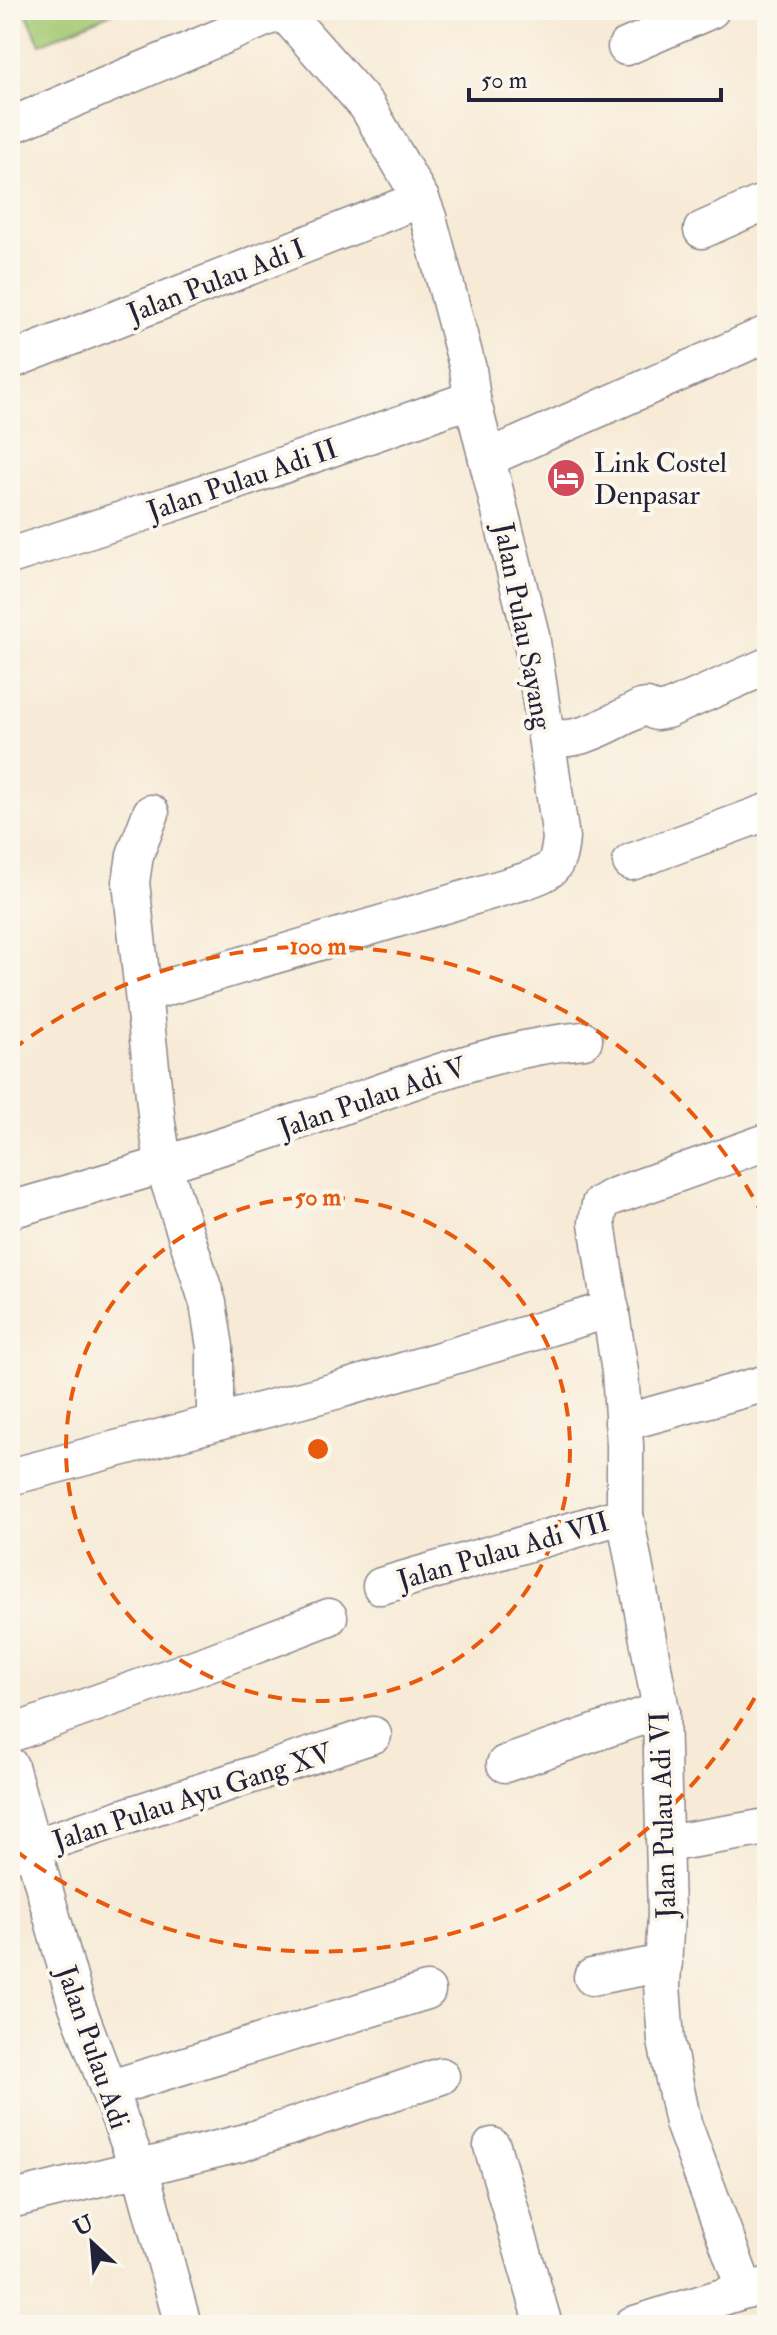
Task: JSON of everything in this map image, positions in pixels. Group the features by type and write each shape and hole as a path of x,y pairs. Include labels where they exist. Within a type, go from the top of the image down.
{"street":[{"path":"10,126 282,10"},
{"name":"Jalan Pulau Sayang","path":"144,994 549,873 559,860 561,838 531,635 472,399 468,369 428,217 421,199 367,106 282,10"},
{"path":"626,47 711,10"},
{"name":"Jalan Pulau Adi I","path":"10,361 421,199"},
{"path":"702,230 767,201"},
{"path":"488,458 767,334"},
{"name":"Jalan Pulau Adi II","path":"10,556 180,501 472,399"},
{"path":"546,734 555,738 572,738 641,708 647,707 656,712 667,710 767,666"},
{"path":"631,862 767,812"},
{"path":"151,813 135,855 131,882 164,1167 208,1303 215,1347 215,1422"},
{"name":"Jalan Pulau Adi V","path":"10,1210 164,1167 472,1063 538,1046 584,1040"},
{"name":"Jalan Pulau Adi VI","path":"756,2288 683,2123 666,2041 661,1710 625,1515 620,1372 597,1223 600,1204 612,1197 767,1142"},
{"path":"10,1477 339,1390 611,1309"},
{"path":"623,1423 767,1383"},
{"name":"Jalan Pulau Adi VII","path":"381,1586 625,1515"},
{"path":"10,1734 329,1617"},
{"path":"505,1764 661,1710"},
{"name":"Jalan Pulau Ayu Gang XV","path":"22,1852 373,1735"},
{"name":"Jalan Pulau Adi","path":"10,1766 22,1852 138,2168 183,2325"},
{"path":"665,1844 767,1827"},
{"path":"592,1977 664,1963"},
{"path":"108,2089 427,1991"},
{"path":"10,2200 242,2143 441,2076"},
{"path":"492,2146 544,2325"},
{"path":"632,2325 756,2288"}],"green space":[{"path":"25,10 118,10 40,44"}],"place":[{"name":"Link Costel Denpasar","path":"566,478"}]}
